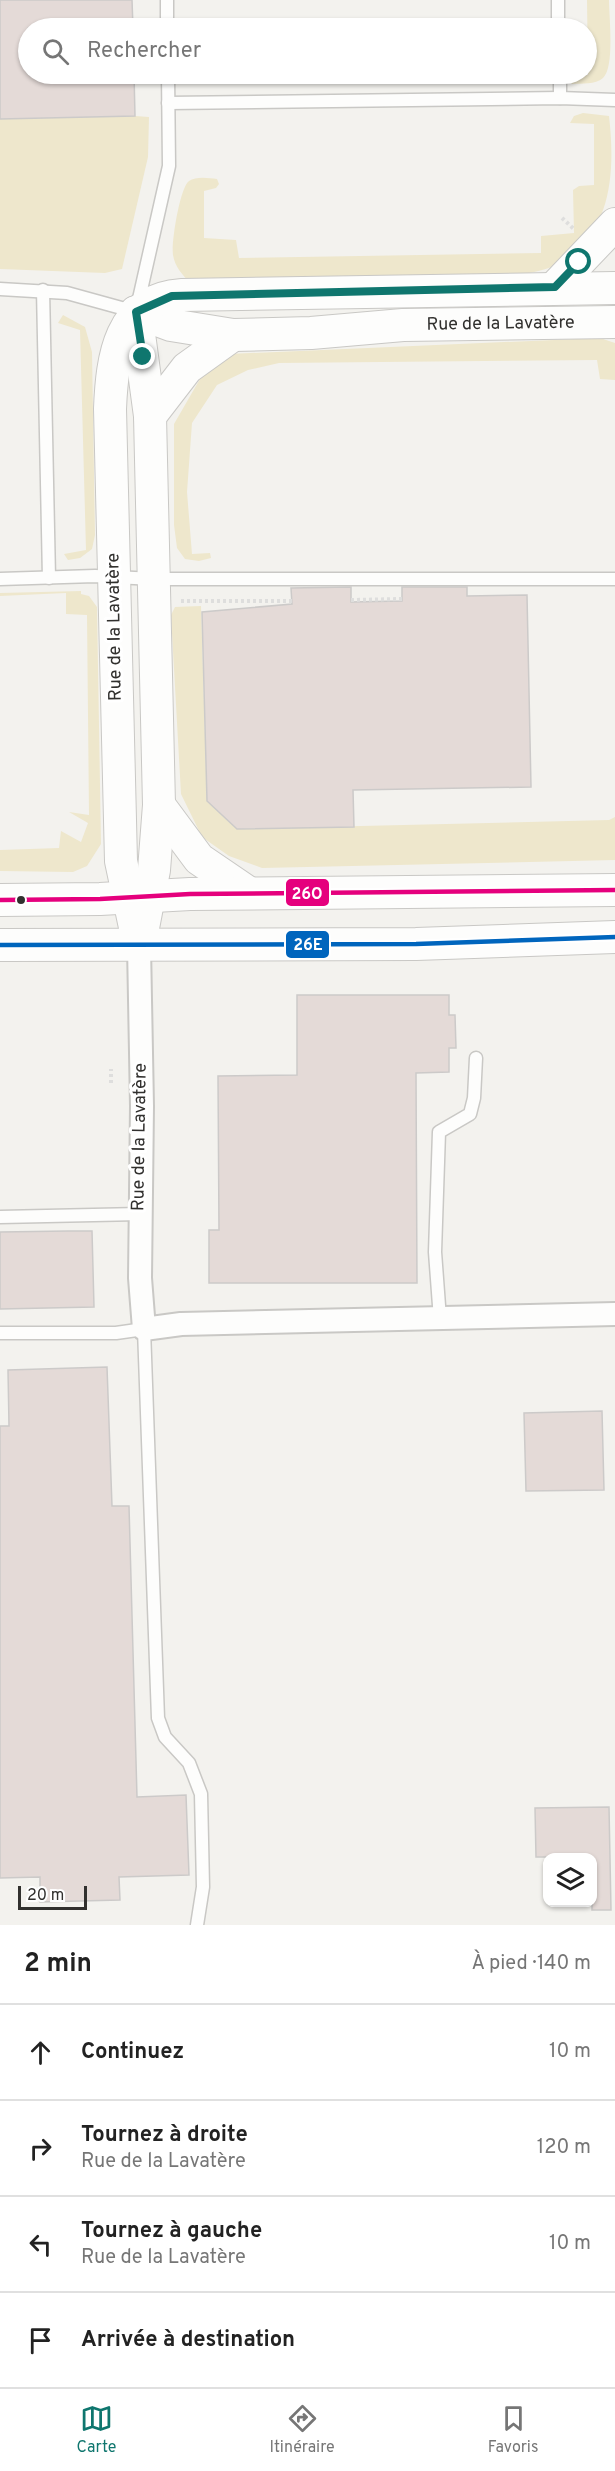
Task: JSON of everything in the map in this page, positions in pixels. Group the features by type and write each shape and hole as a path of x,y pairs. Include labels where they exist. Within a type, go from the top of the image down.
{"street":[{"path":"555,287 615,224"},
{"name":"Rue de la Lavatère","path":"139,897 121,861 113,576 111,389 117,347 136,312 172,296 555,287 615,288"},
{"name":"Rue de la Lavatère","path":"136,312 171,325 233,335 311,333 403,325 615,322"},
{"name":"Rue de la Lavatère","path":"136,312 150,416 159,805 139,897 142,1106 140,1214 144,1329"},
{"path":"150,416 187,368 233,335"},
{"path":"159,805 199,859 249,893"},
{"path":"0,900 249,893 615,890"},
{"path":"0,945 416,944 615,937"},
{"path":"144,1329 181,1324 615,1314"}],"lane":[{"path":"167,0 167,18"},
{"path":"558,0 558,18"},
{"path":"0,289 67,293 136,312 169,166 168,84"},
{"path":"560,84 560,98"},
{"path":"168,103 560,98 615,100"},
{"path":"43,290 49,578"},
{"path":"0,579 113,576 154,579 615,579"},
{"path":"440,1318 435,1252 439,1132 470,1114 474,1098 476,1058"},
{"path":"0,1217 140,1214"},
{"path":"0,1333 116,1333 144,1329 158,1718 165,1737 189,1763 201,1794 203,1887 197,1925"}],"path":[{"path":"351,600 402,599"},
{"path":"178,601 292,601"},
{"name":"Rue de la Lavatère","path":"111,1069 111,1083"}],"shaded area":[{"path":"587,0 609,0 609,64 603,78 597,81 597,18 587,18"},
{"path":"583,113 609,116 611,157 607,196 592,233 580,248 553,267 518,276 190,283 175,263 173,239 182,193 189,181 195,178 217,179 219,184 216,188 204,191 204,238 236,240 239,258 541,253 541,236 574,233 573,190 579,186 594,185 594,124 570,123 574,116"},
{"path":"149,117 148,157 122,269 105,273 0,269 0,119"},
{"path":"63,315 85,327 92,352 95,535 92,549 80,558 68,560 64,554 86,550 80,330 58,323"},
{"path":"600,338 615,343 615,380 600,379 597,360 279,363 248,370 217,385 192,423 187,492 192,554 210,553 211,558 199,561 185,559 177,548 174,525 174,424 204,372 228,354"},
{"path":"81,591 81,594 89,596 97,607 101,844 87,866 73,872 0,871 0,850 59,848 61,831 81,842 88,823 69,812 89,815 87,615 66,614 66,593 0,596 0,593"},
{"path":"201,606 207,801 237,829 609,820 615,817 615,860 262,868 229,856 202,837 181,794 171,615 175,607"}],"building":[{"path":"0,0 132,0 133,18 18,18 18,84 134,84 135,116 0,119"},
{"path":"351,587 351,602 402,601 402,587 467,587 467,596 527,595 531,787 353,790 354,827 237,829 207,801 202,612 292,604 291,588"},
{"path":"297,995 449,995 449,1015 455,1015 456,1048 449,1048 449,1072 416,1073 417,1283 209,1283 209,1230 219,1230 218,1076 297,1075"},
{"path":"92,1231 94,1307 0,1309 0,1232"},
{"path":"107,1367 112,1506 129,1506 137,1797 186,1795 189,1875 119,1877 120,1900 40,1902 40,1877 0,1878 0,1426 9,1426 8,1370"},
{"path":"602,1411 604,1490 526,1491 524,1413"},
{"path":"609,1807 611,1910 592,1910 592,1907 597,1907 597,1853 543,1853 543,1857 536,1857 535,1808"}],"transit line":[{"name":"26O","path":"0,900 100,899 190,894 615,890"},
{"name":"26E","path":"0,945 416,944 615,937"}],"route":[{"path":"143,357 136,312 172,296 555,287 579,262"}]}
